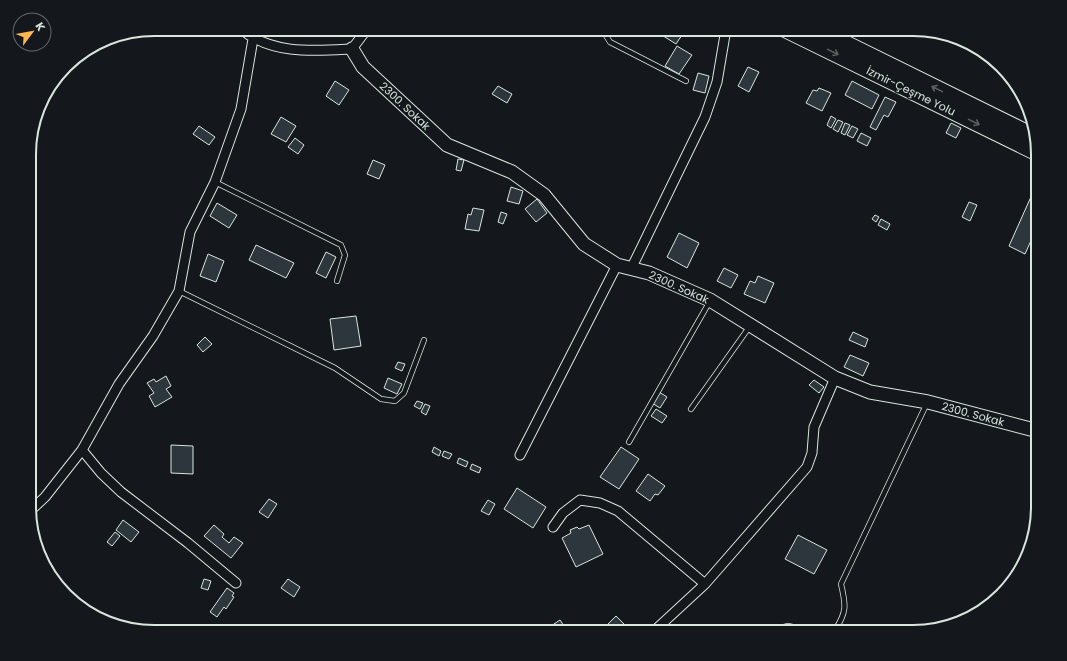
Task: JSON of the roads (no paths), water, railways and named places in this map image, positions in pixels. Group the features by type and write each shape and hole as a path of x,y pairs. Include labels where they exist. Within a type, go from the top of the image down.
{"highway":[{"name":"İzmir-Çeşme Yolu","path":"799,36 1031,150"},
{"name":"İzmir-Çeşme Yolu","path":"830,36 1029,134"}],"street":[{"path":"249,36 253,39 294,51 352,49 362,36"},
{"path":"631,269 705,117 717,82 725,36"},
{"path":"36,505 45,497 82,450 119,384 153,336 179,291 190,232 215,182 241,110 253,39"},
{"name":"2300. Sokak","path":"352,49 363,67 448,145 512,172 544,195 584,244 617,266 649,273 710,300 835,378 870,392 928,402 1031,429"},
{"path":"520,455 617,266"},
{"path":"661,625 705,584 807,467 812,453 814,427 835,378"},
{"path":"82,450 100,473 121,492 188,543 236,583"},
{"path":"553,527 563,513 580,500 600,503 618,511 705,584"}],"lane":[{"path":"606,36 610,42 686,81"},
{"path":"215,182 341,245 345,255 337,281"},
{"path":"179,291 335,368 381,398 395,401 404,393 424,340"},
{"path":"629,442 710,300"},
{"path":"691,409 750,325"},
{"path":"838,625 844,617 846,602 841,584 928,402"}]}
